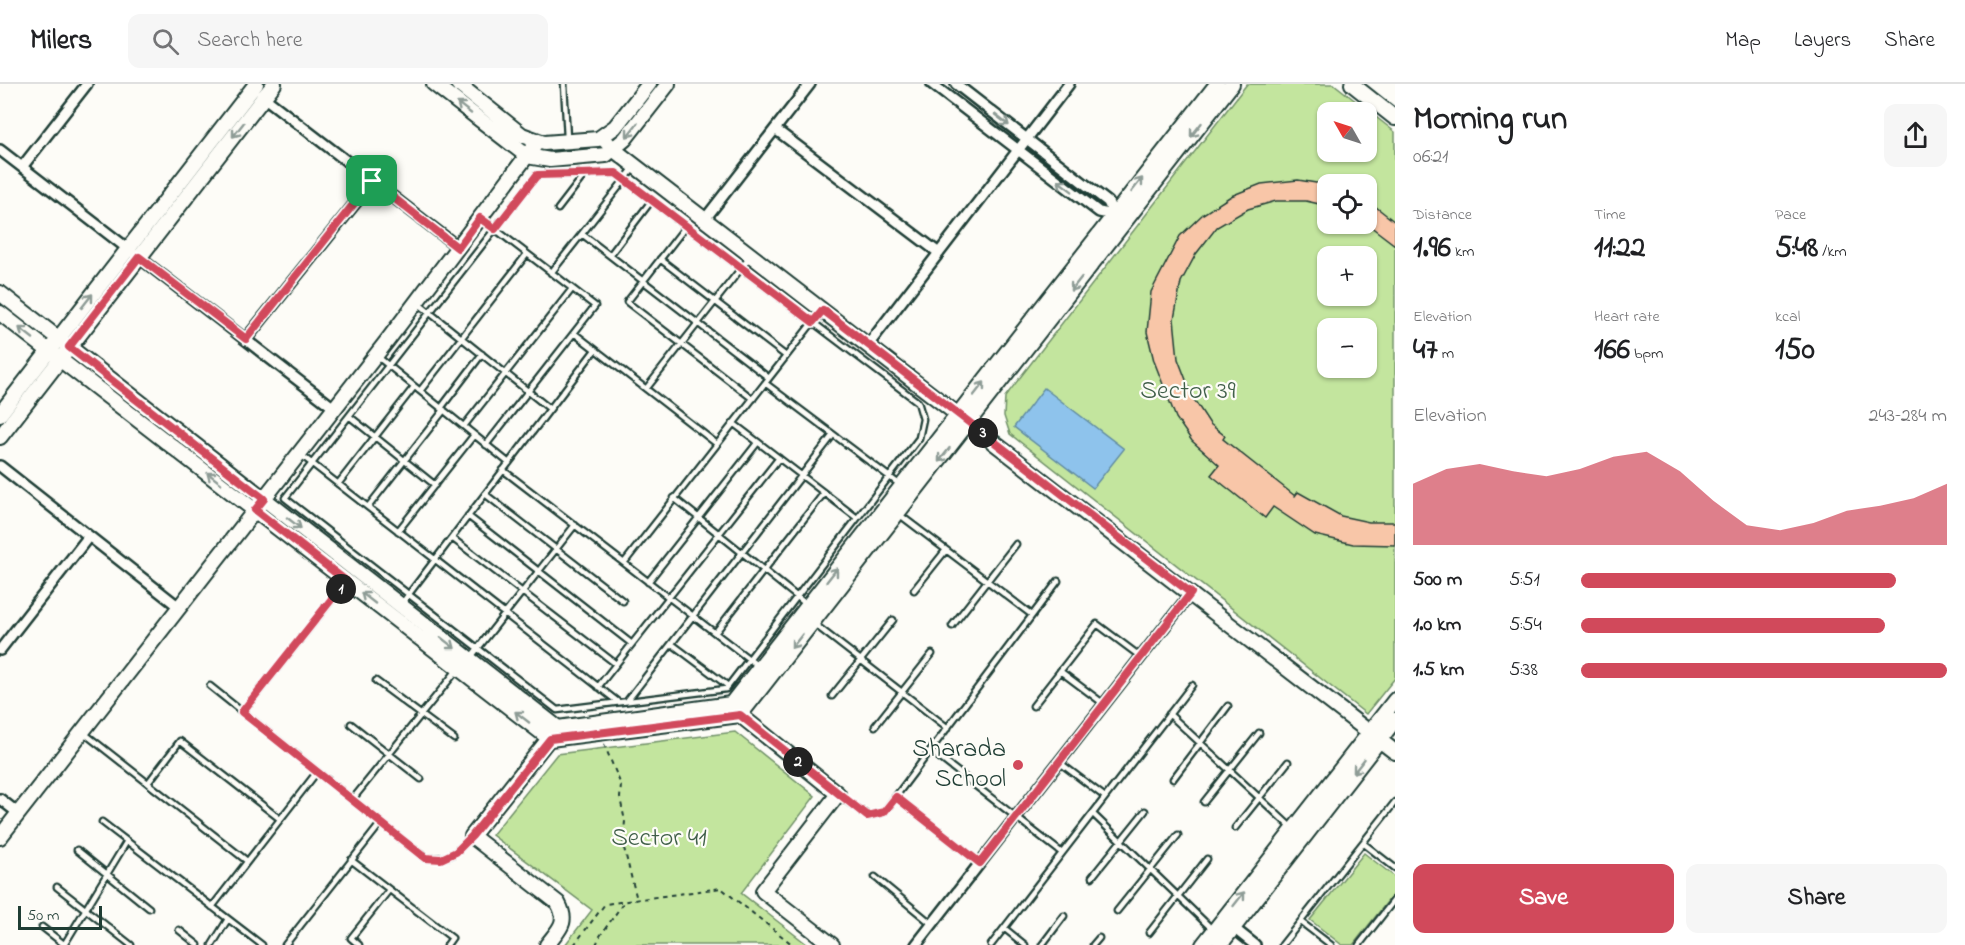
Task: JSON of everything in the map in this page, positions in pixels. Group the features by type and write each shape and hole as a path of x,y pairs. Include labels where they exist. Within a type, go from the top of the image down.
{"street":[{"path":"22,167 87,84"},
{"path":"0,414 64,343 134,253 255,88 274,84"},
{"path":"434,84 527,156 550,160 606,155 625,139 668,84"},
{"path":"458,84 522,135 544,143 602,137 615,128 649,84"},
{"path":"705,219 810,84"},
{"path":"932,84 1099,212 1114,215"},
{"path":"956,84 1108,202 1114,215"},
{"path":"868,345 1069,84"},
{"path":"0,293 64,343 259,505 346,581 464,664 554,733 599,732 736,709 812,622 897,513 1114,215 1217,84"},
{"path":"736,709 754,663 808,606 902,486 964,418 1232,84"},
{"path":"1352,84 1395,118"},
{"path":"255,88 458,248"},
{"path":"775,129 939,253"},
{"path":"602,137 613,149 1395,752"},
{"path":"0,837 376,355 538,141"},
{"path":"0,150 334,408"},
{"path":"246,339 372,181"},
{"path":"0,313 259,505 404,600 464,664"},
{"path":"0,437 54,355"},
{"path":"0,466 180,607"},
{"path":"0,650 89,536"},
{"path":"916,945 1191,593"},
{"path":"1203,945 1214,931 1228,924 1374,736 1395,700"},
{"path":"547,945 562,924 564,914 558,903 472,836 554,733 736,709 838,794 763,891 832,945"},
{"path":"1220,945 1228,924 1294,829 1374,736 1395,720"},
{"path":"0,799 18,813"},
{"path":"1228,924 1255,945"}],"lane":[{"path":"564,84 568,142"},
{"path":"551,273 636,166"},
{"path":"616,173 918,402 923,419 919,438 797,597 754,663 726,689 557,710 478,648 404,600 285,498 537,175 585,174 616,173"},
{"path":"558,209 585,174"},
{"path":"610,255 652,200"},
{"path":"480,218 595,306 486,445"},
{"path":"686,226 627,302 753,399"},
{"path":"582,234 769,378"},
{"path":"420,391 527,254"},
{"path":"646,389 752,255"},
{"path":"660,259 786,356"},
{"path":"464,426 572,289"},
{"path":"416,302 550,409"},
{"path":"624,563 823,310"},
{"path":"574,333 717,444"},
{"path":"404,600 595,350"},
{"path":"368,507 482,354"},
{"path":"376,355 509,463"},
{"path":"765,384 902,486"},
{"path":"338,484 414,387"},
{"path":"349,416 435,485"},
{"path":"734,423 857,518"},
{"path":"399,531 474,435"},
{"path":"627,701 833,435"},
{"path":"648,582 758,442"},
{"path":"299,454 618,702"},
{"path":"598,687 779,459"},
{"path":"503,470 754,663"},
{"path":"715,633 824,493"},
{"path":"485,494 623,601"},
{"path":"674,498 808,606"},
{"path":"897,513 1032,615"},
{"path":"468,516 632,644"},
{"path":"352,800 478,648 574,525"},
{"path":"452,538 616,664"},
{"path":"952,626 1016,544"},
{"path":"914,590 946,550"},
{"path":"838,794 867,816 884,812 1058,580"},
{"path":"242,712 346,581"},
{"path":"832,696 892,620"},
{"path":"812,622 948,728"},
{"path":"1033,706 1097,624 1141,657"},
{"path":"672,644 728,686"},
{"path":"875,726 932,654"},
{"path":"1060,671 1104,704"},
{"path":"376,681 454,739"},
{"path":"991,945 1192,685"},
{"path":"210,686 425,858 441,859 456,852 472,836"},
{"path":"1173,778 1228,706"},
{"path":"1169,714 1294,829"},
{"path":"351,724 421,778"},
{"path":"82,731 247,861"},
{"path":"1204,802 1259,733"},
{"path":"148,783 180,741 280,819"},
{"path":"931,751 1062,853"},
{"path":"1059,762 1105,797"},
{"path":"1234,828 1288,762"},
{"path":"212,906 317,771"},
{"path":"896,797 980,863"},
{"path":"1282,945 1395,802"},
{"path":"1092,877 1145,811"},
{"path":"1389,811 1395,816"},
{"path":"1092,814 1214,931"},
{"path":"102,822 262,945"},
{"path":"285,945 381,823"},
{"path":"1117,911 1178,835"},
{"path":"42,927 65,945 128,841"},
{"path":"1363,843 1395,868"},
{"path":"77,850 149,908"},
{"path":"1149,933 1207,859"},
{"path":"351,860 452,938 447,945"},
{"path":"875,878 932,924"},
{"path":"57,887 131,945"},
{"path":"360,945 351,938 389,890"},
{"path":"1359,945 1395,899"},
{"path":"1042,945 1064,916"},
{"path":"212,945 228,919"},
{"path":"1301,922 1331,945"},
{"path":"1004,928 1025,945"},
{"path":"179,930 198,945"},
{"path":"1093,945 1099,938"}],"path":[{"path":"599,732 621,785 620,798 626,820 623,844 637,900"},
{"path":"574,945 605,904 721,888 793,945"},
{"path":"596,945 624,902"}],"green space":[{"name":"Sector 39","path":"1247,84 1334,84 1357,102 1317,102 1317,162 1377,162 1377,118 1395,132 1395,678 1366,714 1010,434 1004,416 1005,397"},
{"name":"Sector 41","path":"735,732 815,796 741,893 808,945 565,945 592,910 492,835 557,754"},
{"path":"1364,853 1395,877 1395,892 1353,945 1342,945 1310,920"}],"water":[{"path":"1044,388 1124,449 1093,488 1014,427"}],"building":[{"path":"1298,180 1317,183 1317,204 1306,201 1276,201 1248,209 1217,227 1196,254 1181,282 1174,319 1178,359 1193,398 1210,424 1225,436 1223,439 1295,496 1298,492 1341,516 1369,522 1395,522 1395,545 1353,544 1315,535 1273,507 1265,518 1211,475 1219,465 1192,441 1176,418 1154,361 1147,332 1151,292 1180,236 1203,214 1231,196 1261,184"},
{"path":"1377,208 1395,222 1395,245 1377,231"}],"place":[{"name":"Sharada School","path":"1018,765"}],"route":[{"path":"616,173 813,322 823,310 1191,593 980,863 896,797 884,812 867,816 740,715 550,739 472,836 456,852 441,859 425,858 242,712 346,581 255,510 264,499 69,347 139,257 246,339 372,181 458,248 480,218 495,229 537,175 616,173"}]}
